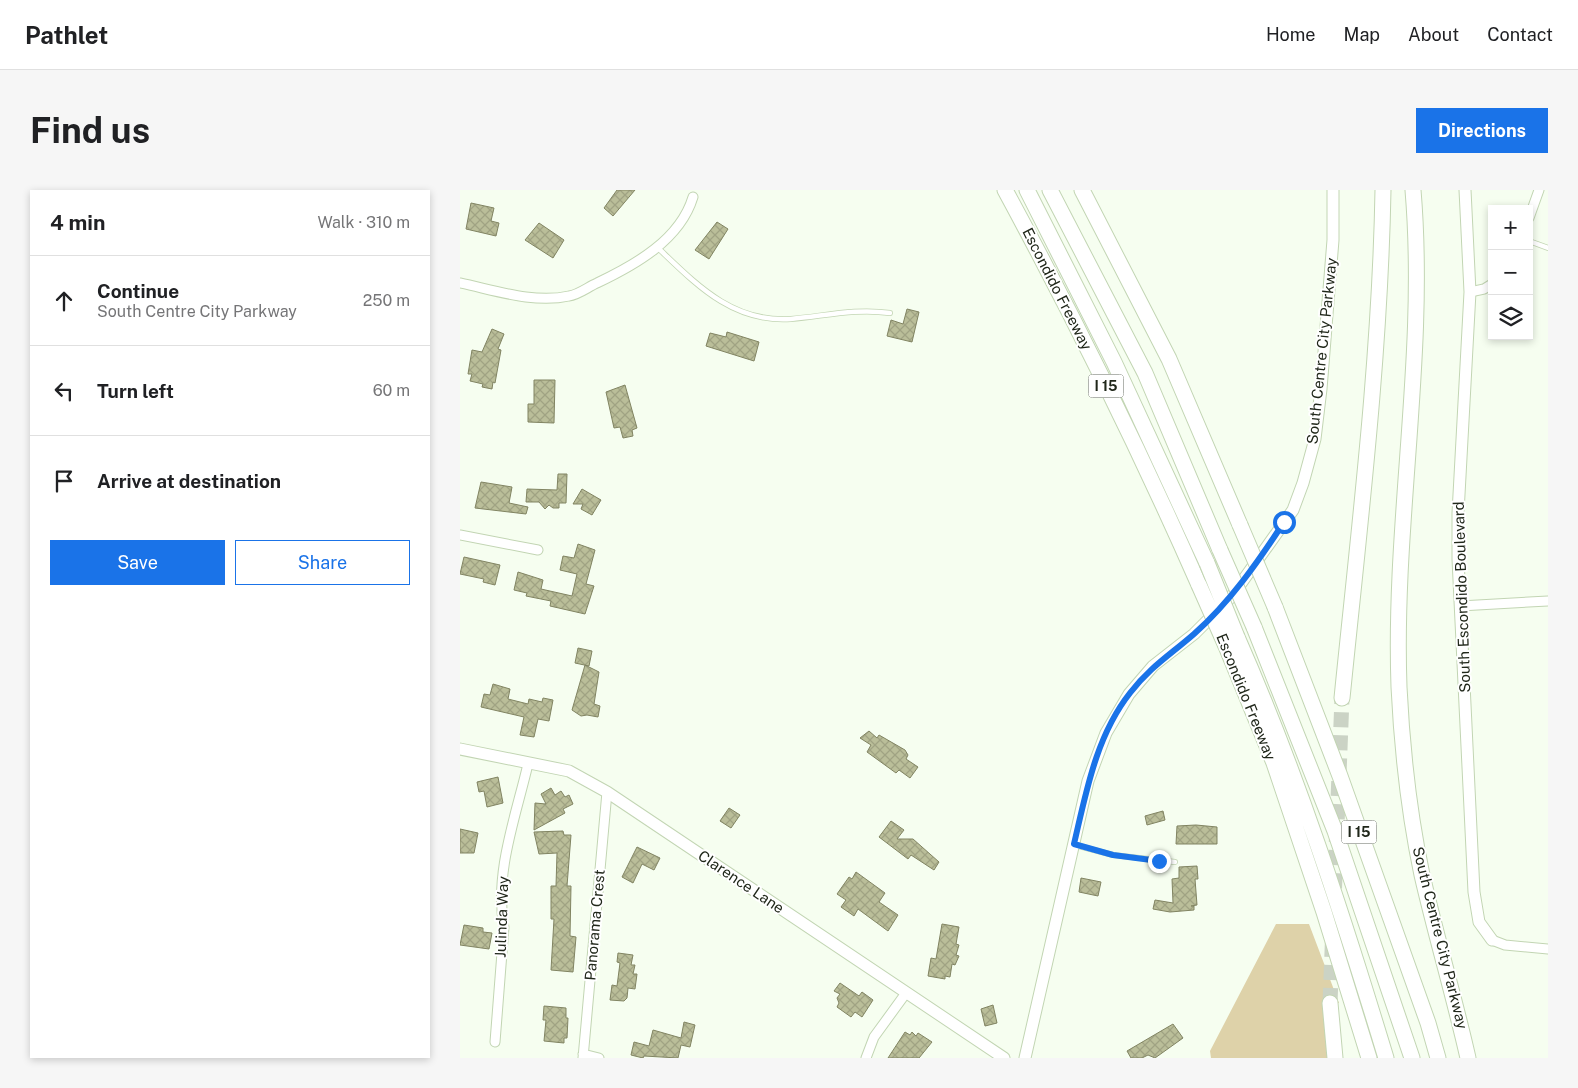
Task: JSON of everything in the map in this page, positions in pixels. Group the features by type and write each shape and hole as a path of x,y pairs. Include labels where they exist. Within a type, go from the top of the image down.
{"highway":[{"name":"Escondido Freeway","path":"1004,190 1058,288 1136,446 1199,585 1231,641 1327,921 1369,1058"},
{"path":"1027,190 1114,362 1207,564 1231,641 1268,707 1348,939 1386,1058"},
{"path":"1050,190 1145,373 1254,627 1335,831 1412,1058"},
{"name":"I 15","path":"1082,190 1169,360 1275,607 1340,776 1428,1023 1438,1058"},
{"path":"1342,698 1365,478 1379,303 1383,190"},
{"name":"South Centre City Parkway","path":"1413,190 1416,277 1414,367 1399,622 1402,730 1422,872 1468,1058"},
{"path":"1330,1003 1335,1058"}],"street":[{"name":"South Centre City Parkway","path":"1026,1058 1088,781 1106,733 1129,694 1153,666 1194,634 1232,596 1293,510 1303,483 1315,439 1333,240 1333,190"},
{"name":"South Escondido Boulevard","path":"1465,190 1470,292 1458,513 1460,606 1474,892 1479,922 1492,940"},
{"path":"1533,207 1539,190"},
{"path":"460,283 536,298 570,296 637,263 657,247 689,212 693,197"},
{"path":"1470,292 1488,285"},
{"path":"460,535 538,550"},
{"path":"1460,606 1548,601"},
{"name":"Clarence Lane","path":"460,749 569,772 607,792 1004,1058"},
{"name":"Julinda Way","path":"495,1042 504,927 500,908 500,882 528,764"},
{"name":"Panorama Crest","path":"583,1056 607,792"},
{"path":"1492,940 1505,945 1548,949"},
{"path":"866,1058 874,1037 906,993"},
{"path":"583,1056 599,1058"}],"lane":[{"path":"1533,242 1548,248"},
{"path":"657,247 707,293 739,310 776,318 869,310 890,313"},
{"path":"1074,844 1113,855 1174,862"}],"shaded area":[{"path":"1276,924 1309,924 1339,1003 1324,1004 1329,1058 1211,1058 1210,1051"}],"building":[{"path":"617,190 635,190 613,216 604,208"},
{"path":"471,203 494,208 491,221 499,223 496,236 466,229"},
{"path":"717,222 728,229 709,259 695,250"},
{"path":"539,223 564,240 553,258 525,240"},
{"path":"907,309 919,312 912,342 887,336 891,320 903,324"},
{"path":"492,329 504,334 498,349 501,350 495,383 493,382 492,389 482,387 483,384 470,381 472,374 468,374 472,350 482,352"},
{"path":"727,332 759,342 754,361 706,346 710,333 726,337"},
{"path":"534,380 555,380 554,423 528,422 528,404 534,404"},
{"path":"625,385 637,428 632,430 633,436 623,438 620,427 614,428 606,392"},
{"path":"558,474 567,474 566,503 559,503 559,508 553,508 549,505 545,509 539,502 526,502 527,489 557,490"},
{"path":"481,482 512,487 509,503 528,507 526,514 475,508"},
{"path":"582,489 601,500 592,515 581,509 583,504 573,504"},
{"path":"578,544 595,550 586,584 594,586 585,614 550,606 551,601 526,596 527,593 514,590 518,572 543,580 541,589 572,596 577,574 560,570 563,556 574,558"},
{"path":"464,557 500,565 495,585 483,582 484,579 460,574"},
{"path":"578,648 592,651 589,666 575,663"},
{"path":"585,665 599,672 594,704 600,706 598,717 581,716 572,710"},
{"path":"493,684 510,689 508,699 528,704 529,699 542,702 543,698 553,700 549,721 538,719 534,737 520,735 524,717 481,707 484,694 490,695"},
{"path":"869,731 877,738 879,735 905,750 908,755 906,759 918,767 910,778 899,770 896,773 867,752 871,745 860,738"},
{"path":"498,777 503,803 487,807 484,791 479,792 477,782"},
{"path":"551,788 555,795 561,791 565,797 569,795 573,804 563,809 565,813 534,830 535,803 546,804 541,794"},
{"path":"729,808 740,815 731,828 720,821"},
{"path":"1163,811 1165,820 1147,825 1145,816"},
{"path":"891,821 904,830 897,839 913,839 939,862 934,870 911,855 908,859 879,837"},
{"path":"1177,826 1217,827 1217,844 1176,844"},
{"path":"460,829 478,833 474,853 460,853"},
{"path":"563,831 564,835 571,835 567,886 571,886 570,936 576,937 573,972 551,970 554,919 551,919 551,886 556,886 557,853 539,854 534,832"},
{"path":"637,847 660,858 654,870 642,864 633,883 622,877"},
{"path":"1197,866 1198,879 1195,879 1197,905 1191,906 1194,906 1194,910 1170,912 1153,909 1155,900 1173,903 1172,879 1179,878 1179,867"},
{"path":"856,872 885,893 879,902 898,915 888,931 858,909 854,916 841,907 846,900 837,894 849,877 852,879"},
{"path":"1081,878 1101,882 1098,896 1079,892"},
{"path":"942,924 959,927 956,944 959,945 956,955 959,956 955,965 952,964 950,977 945,976 945,979 928,976 931,958 936,959"},
{"path":"464,925 483,928 483,932 492,933 489,949 460,945"},
{"path":"618,953 633,955 631,965 635,965 633,974 637,974 635,989 628,988 627,998 624,1001 610,1000 612,985 617,986 620,963 617,962"},
{"path":"840,983 859,996 862,992 873,1000 862,1017 855,1012 851,1017 837,1007 839,1003 837,998 840,994 834,991"},
{"path":"993,1005 997,1023 985,1026 981,1009"},
{"path":"544,1006 566,1008 566,1018 568,1018 567,1038 564,1038 564,1043 544,1041 546,1020 543,1020"},
{"path":"684,1022 695,1025 690,1047 681,1045 678,1058 644,1056 643,1058 631,1055 634,1042 649,1046 653,1030 681,1038"},
{"path":"1173,1024 1183,1038 1155,1058 1148,1055 1142,1058 1131,1058 1127,1051"},
{"path":"905,1032 910,1035 912,1032 916,1036 918,1033 932,1042 919,1058 888,1058"}],"tunnel":[{"path":"1330,1003 1342,698"}],"route":[{"path":"1159,861 1113,855 1074,844 1088,781 1106,733 1129,694 1153,666 1194,634 1232,596 1272,542 1284,522"}]}
